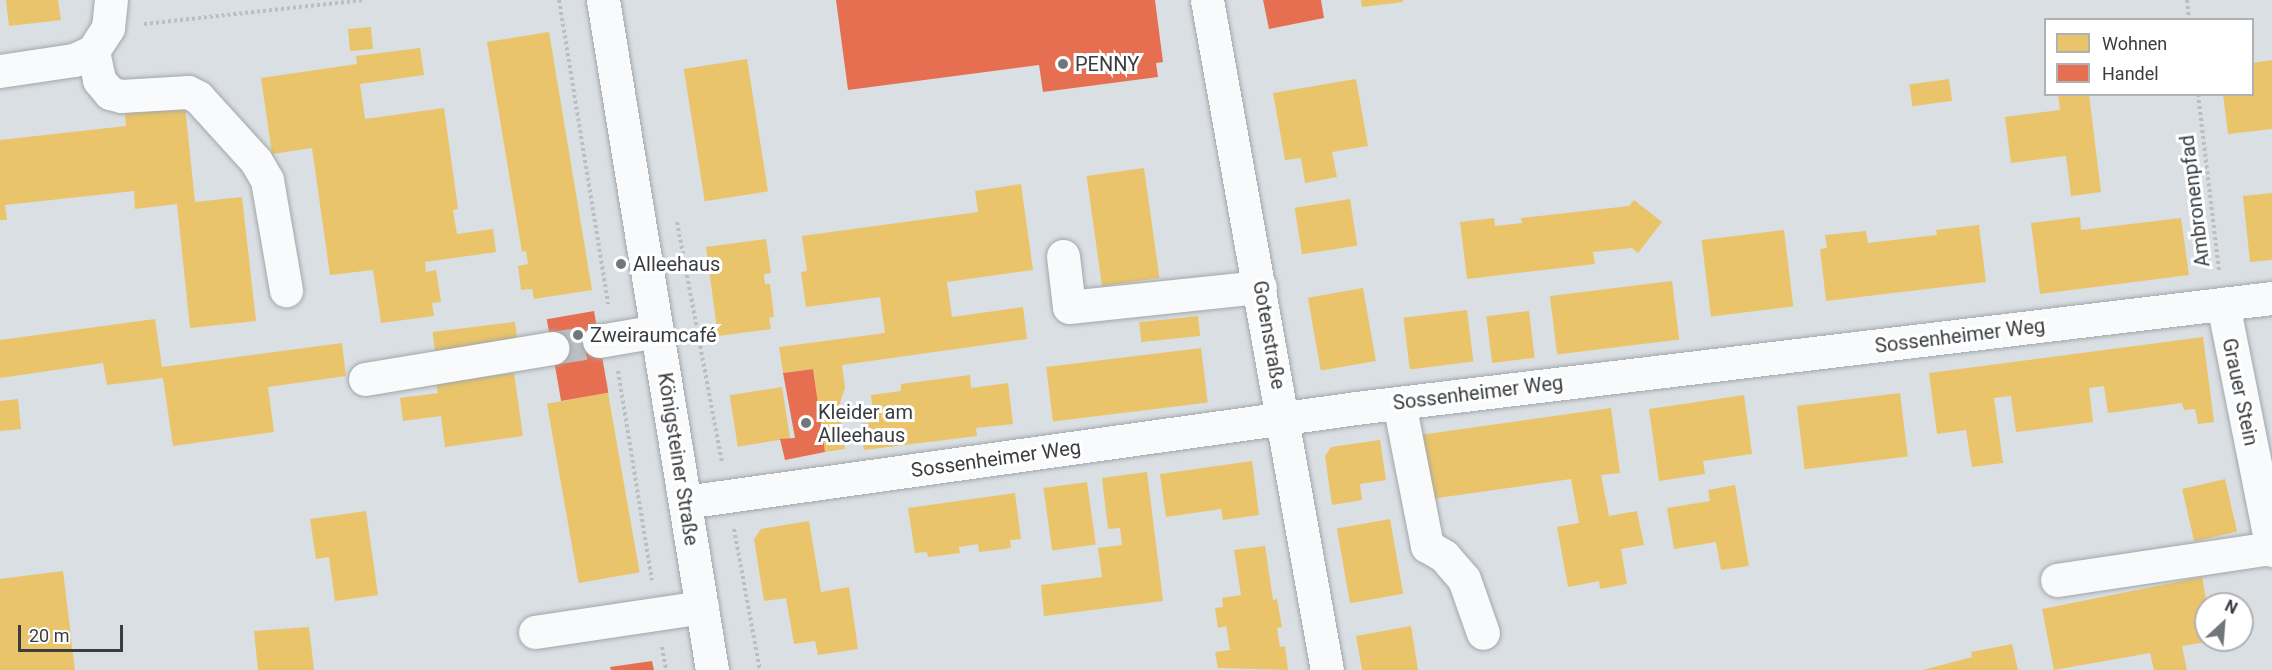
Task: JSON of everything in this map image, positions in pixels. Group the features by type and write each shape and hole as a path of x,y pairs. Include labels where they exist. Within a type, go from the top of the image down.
{"street":[{"name":"Königsteiner Straße","path":"603,0 712,670"},
{"name":"Gotenstraße","path":"1207,0 1284,418 1327,670"},
{"path":"0,71 74,60 104,26"},
{"path":"104,26 99,80 110,93 121,96 188,92 198,97 256,160 267,180 286,290"},
{"path":"1063,256 1069,307 1260,287"},
{"name":"Sossenheimer Weg","path":"685,502 1399,403 2272,298"},
{"name":"Grauer Stein","path":"2223,304 2268,499 2272,549"},
{"path":"599,341 657,332"},
{"path":"364,379 552,348"},
{"path":"1399,403 1427,546 1444,556 1464,579 1483,633"},
{"path":"2057,580 2272,549"},
{"path":"535,632 702,607"}],"path":[{"path":"104,26 364,0"},
{"path":"2187,0 2189,18"},
{"name":"Ambronenpfad","path":"2198,96 2223,304"},
{"path":"676,215 760,670"}],"building: Wohnen":[{"path":"6,0 58,0 61,20 9,26"},
{"path":"1361,0 1403,0 1403,2 1362,7"},
{"path":"371,27 373,49 350,51 348,29"},
{"path":"549,32 592,290 534,299 532,289 521,290 518,266 528,264 526,251 522,252 487,42"},
{"path":"420,48 424,75 360,84 365,119 444,108 458,209 453,210 457,234 493,229 496,252 425,262 426,272 436,270 441,302 432,303 434,316 381,323 373,270 330,275 312,148 272,154 261,78 357,64 356,56"},
{"path":"747,59 768,191 705,201 684,69"},
{"path":"2272,60 2272,129 2228,134 2223,96 2254,96 2254,63"},
{"path":"1356,79 1368,146 1332,152 1337,177 1305,183 1301,158 1285,160 1273,93"},
{"path":"1949,79 1952,101 1912,106 1909,85"},
{"path":"2058,96 2089,96 2101,192 2071,196 2066,156 2011,163 2005,117 2060,110"},
{"path":"185,106 195,202 242,197 256,321 190,328 177,204 135,209 134,191 5,205 7,220 0,220 0,140 126,126 125,113"},
{"path":"1144,168 1159,278 1102,286 1087,176"},
{"path":"1021,184 1033,270 947,282 952,317 1023,307 1027,339 842,365 845,388 839,406 845,449 825,452 813,369 783,373 779,347 885,333 880,297 806,307 801,272 807,271 802,236 978,212 975,191"},
{"path":"2272,193 2272,260 2250,262 2243,196"},
{"path":"1350,199 1357,245 1302,254 1295,208"},
{"path":"1634,200 1662,222 1638,253 1632,248 1593,252 1595,264 1467,279 1460,222 1494,218 1495,226 1522,223 1521,218 1629,206"},
{"path":"2080,217 2081,230 2181,218 2189,275 2040,294 2031,223"},
{"path":"1979,225 1986,282 1826,301 1820,249 1827,248 1825,235 1866,231 1868,243 1937,235 1936,230"},
{"path":"1784,230 1793,306 1711,317 1702,240"},
{"path":"766,239 771,273 764,274 765,284 770,284 774,317 769,318 771,329 718,336 706,247"},
{"path":"1672,281 1679,340 1557,355 1550,296"},
{"path":"1363,288 1376,361 1321,371 1308,298"},
{"path":"1467,310 1473,362 1410,369 1403,318"},
{"path":"1529,311 1535,358 1492,363 1486,316"},
{"path":"1198,316 1200,336 1141,342 1139,322"},
{"path":"155,319 162,367 342,343 346,376 268,387 274,432 173,446 163,378 107,385 103,363 0,378 0,340"},
{"path":"515,322 518,345 435,355 433,332"},
{"path":"2203,337 2214,422 2198,424 2195,409 2184,410 2182,403 2108,413 2104,386 2089,388 2093,422 2016,432 2011,396 1994,398 2003,463 1972,467 1966,430 1937,434 1929,373"},
{"path":"1201,348 1208,403 1053,422 1046,367"},
{"path":"514,373 523,436 445,447 441,416 403,421 400,398 438,393 436,384"},
{"path":"970,375 971,388 1008,383 1013,424 976,428 977,436 864,450 860,424 874,422 871,395 901,391 901,384"},
{"path":"782,387 790,438 738,447 730,395"},
{"path":"608,393 640,572 579,583 547,404"},
{"path":"1900,393 1908,457 1805,469 1797,406"},
{"path":"1744,395 1752,454 1703,461 1705,474 1659,481 1649,409"},
{"path":"18,399 21,429 0,431 0,401"},
{"path":"1611,408 1620,473 1601,475 1609,516 1637,511 1644,545 1621,549 1627,584 1600,589 1599,581 1568,587 1557,527 1579,523 1571,479 1423,500 1413,436"},
{"path":"1380,440 1386,480 1360,484 1362,500 1332,505 1325,456 1331,447"},
{"path":"1252,461 1259,515 1223,520 1221,509 1166,517 1160,474"},
{"path":"1147,472 1163,601 1044,616 1041,585 1102,577 1098,548 1122,545 1120,528 1108,529 1102,478"},
{"path":"2225,479 2237,532 2194,542 2182,489"},
{"path":"1087,482 1096,544 1052,551 1043,488"},
{"path":"1735,485 1749,566 1721,570 1716,542 1674,549 1667,508 1710,501 1708,490"},
{"path":"1015,493 1021,539 1010,540 1011,548 979,552 978,544 959,547 960,553 928,557 927,552 915,553 908,508"},
{"path":"366,511 378,595 335,601 329,557 316,559 310,519"},
{"path":"1390,519 1403,594 1350,603 1337,528"},
{"path":"809,521 821,592 849,587 858,649 818,655 815,641 794,644 786,598 764,601 754,539 761,529"},
{"path":"1265,546 1273,600 1277,599 1282,627 1277,628 1280,647 1285,646 1288,670 1218,668 1215,652 1230,650 1226,626 1218,628 1215,608 1223,607 1222,598 1241,595 1234,550"},
{"path":"63,571 75,670 0,670 0,579"},
{"path":"2202,577 2205,592 2194,592 2194,644 2182,646 2187,670 2154,670 2150,653 2054,670 2042,609"},
{"path":"1411,626 1418,670 1362,670 1356,636"},
{"path":"309,627 314,670 258,670 254,631"},
{"path":"2012,644 2018,670 1923,670 1972,657 1971,652"}],"building: Handel":[{"path":"836,0 1155,0 1163,62 1156,63 1158,77 1043,92 1039,65 848,90"},
{"path":"1263,0 1321,0 1324,18 1269,29"},
{"path":"594,311 608,393 561,401 547,319"},
{"name":"Kleider am Alleehaus","path":"813,369 825,452 785,460 780,439 795,438 783,373"},
{"path":"652,661 654,670 611,670 610,667"}],"tunnel":[{"path":"552,348 599,341"}],"place":[{"name":"PENNY","path":"1063,64"},
{"name":"Alleehaus","path":"621,264"},
{"name":"Zweiraumcafé","path":"578,335"},
{"name":"Kleider am Alleehaus","path":"806,423"}]}
